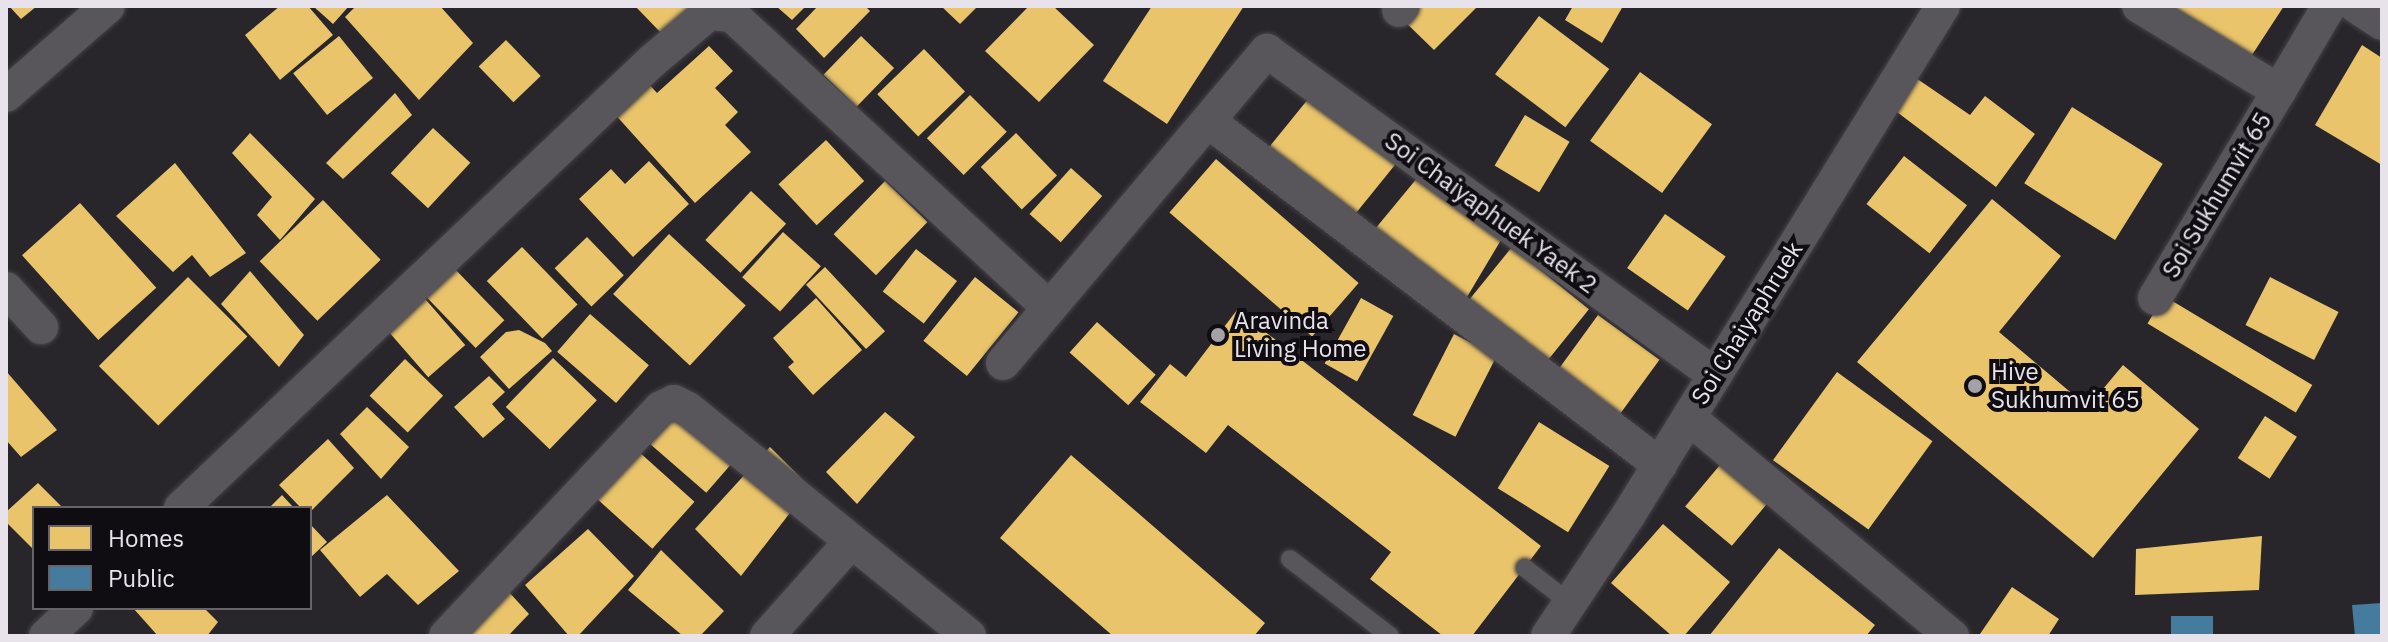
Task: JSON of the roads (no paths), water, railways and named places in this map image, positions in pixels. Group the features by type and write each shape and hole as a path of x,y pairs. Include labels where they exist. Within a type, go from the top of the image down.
{"street":[{"path":"13,74 108,6"},
{"name":"Soi Chaiyaphruek","path":"1548,636 1660,465 1943,6"},
{"name":"Soi Sukhumvit 65","path":"2139,6 2279,91"},
{"name":"Soi Sukhumvit 65","path":"2155,298 2329,6"},
{"path":"2356,6 2382,23"},
{"path":"183,506 652,61 709,13 732,15 1048,307"},
{"name":"Soi Chaiyaphuek Yaek 2","path":"1208,121 1267,51 1715,375"},
{"path":"1003,363 1208,121 1660,465"},
{"path":"6,289 41,327"},
{"path":"446,636 661,408 674,402 688,409 850,543 969,636"},
{"path":"1689,418 1952,636"},
{"path":"767,636 850,543"},
{"path":"46,636 74,610"}],"lane":[{"path":"1290,559 1390,636"},
{"path":"1525,568 1570,603"}],"place":[{"name":"Aravinda Living Home","path":"1218,335"},
{"name":"Hive Sukhumvit 65","path":"1975,386"}]}
